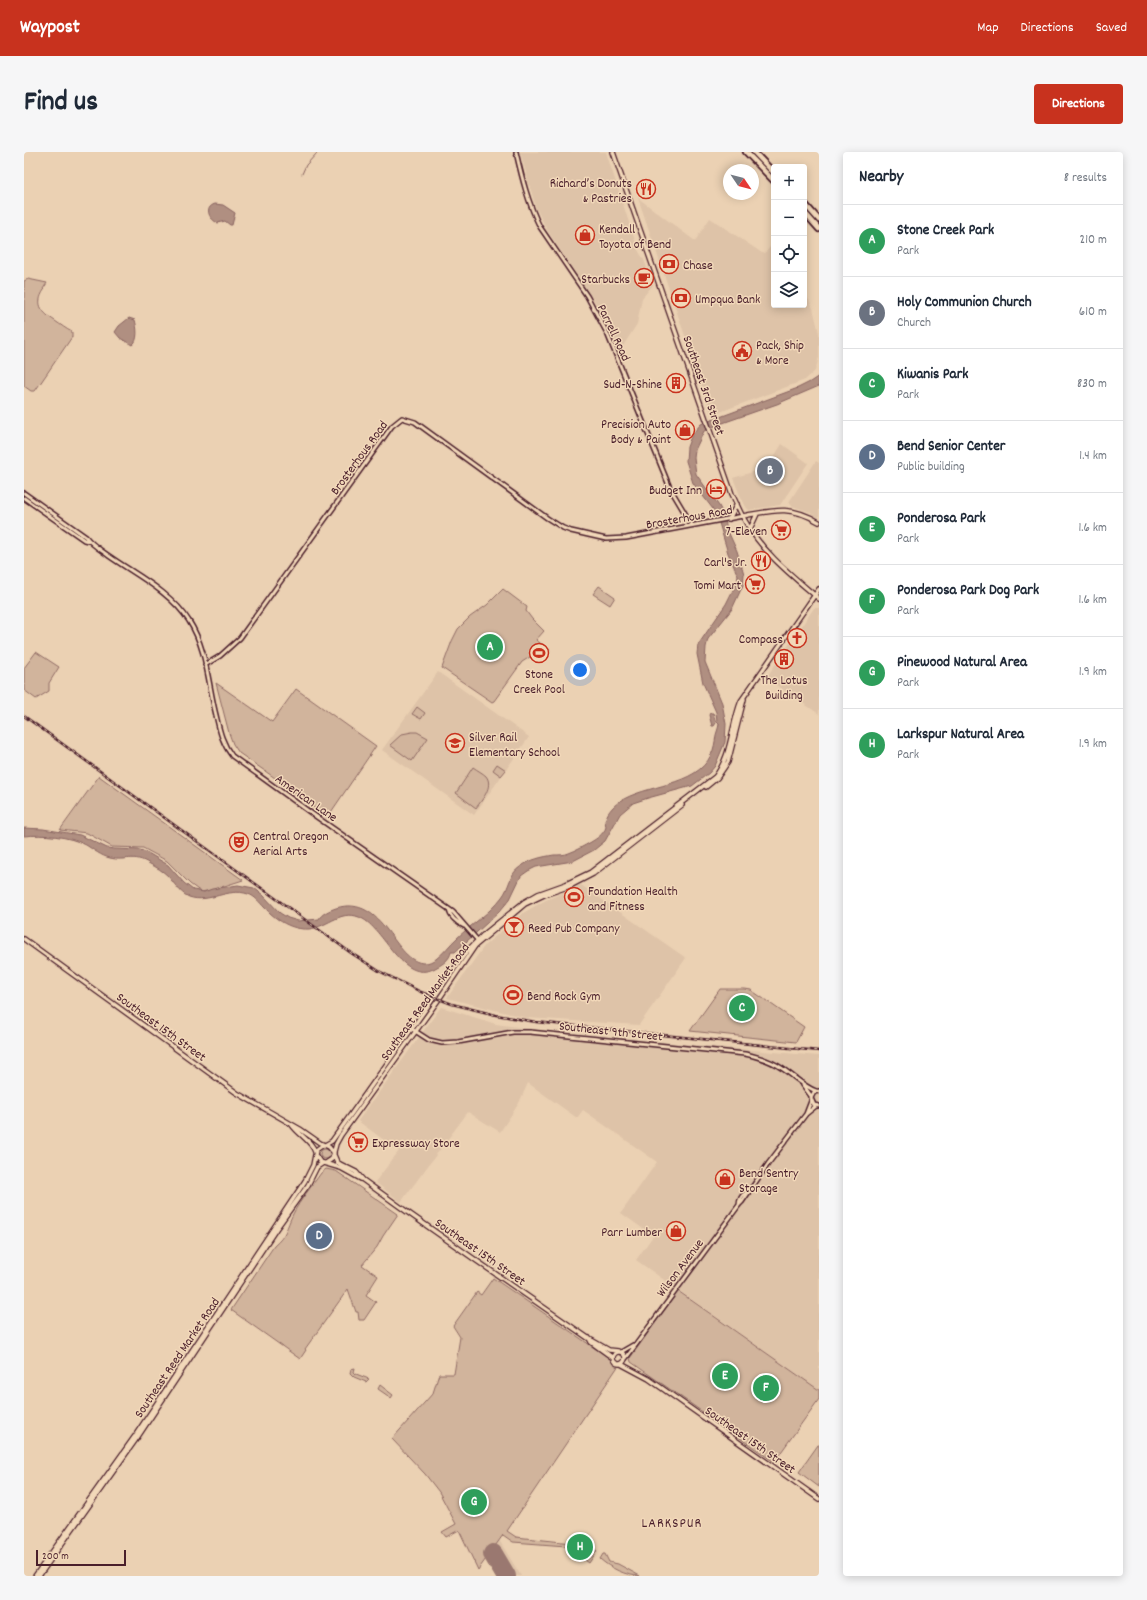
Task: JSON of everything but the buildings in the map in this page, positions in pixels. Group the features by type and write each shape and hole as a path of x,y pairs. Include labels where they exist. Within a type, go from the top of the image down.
{"highway":[{"path":"746,152 771,178"},
{"path":"754,152 771,170"},
{"path":"807,207 819,220"},
{"path":"807,215 819,229"}],"main road":[{"name":"Southeast 3rd Street","path":"613,152 706,421 737,504 750,529 775,559 819,600"},
{"path":"728,519 737,504"},
{"path":"743,516 793,510 807,515 819,522"},
{"path":"750,529 757,514"},
{"name":"Southeast Reed Market Road","path":"39,1576 137,1438 276,1229 308,1185 317,1167 332,1159 336,1144 341,1135 467,951 477,940 524,902 538,894 566,884 591,872 710,781 724,764 741,701 744,699 819,590"},
{"name":"Southeast 15th Street","path":"24,939 237,1093 331,1149 337,1162 356,1172 363,1180"},
{"name":"Southeast Reed Market Road","path":"35,1576 122,1454 305,1181 313,1165 318,1147 332,1141 414,1030"},
{"name":"Southeast 15th Street","path":"291,1124 296,1131 312,1144 318,1160 341,1168 363,1180 588,1338 609,1350 620,1352"},
{"name":"Southeast 15th Street","path":"588,1338 591,1342 613,1358"},
{"path":"620,1352 624,1354 626,1359 621,1364 615,1362 613,1358 614,1354 620,1352"},
{"name":"Southeast 15th Street","path":"626,1359 631,1368"},
{"name":"Southeast 15th Street","path":"621,1364 631,1368 819,1499"}],"street":[{"name":"Parrell Road","path":"516,152 528,198 540,227 599,316 610,339 670,488 692,525"},
{"name":"Brosterhous Road","path":"205,665 220,656 240,638 392,426 402,418 415,422 547,518 567,530 606,540 626,538 743,516"},
{"path":"24,493 86,537 88,541"},
{"path":"24,498 164,594 177,605 194,631 205,665"},
{"name":"American Lane","path":"205,665 220,733 225,747 232,756 311,814 434,898 449,910 450,914 477,940"},
{"name":"Southeast 9th Street","path":"414,1030 429,1040 442,1043 458,1042 509,1032 530,1032 739,1053 758,1057 774,1063 803,1085 811,1096"},
{"name":"Southeast 9th Street","path":"803,1085 818,1091"},
{"path":"818,1091 811,1096 811,1101 818,1106"},
{"name":"Wilson Avenue","path":"626,1359 636,1342 739,1204 746,1197 748,1192 806,1114 811,1101"},
{"name":"Wilson Avenue","path":"806,1114 818,1106"},
{"name":"Wilson Avenue","path":"620,1352 636,1342"}],"shaded area":[{"path":"520,152 606,152 638,250 644,260 653,285 642,298 637,324 623,346 618,346 599,308 547,230 536,208"},
{"path":"638,198 695,241 710,218 762,253 765,253 770,247 771,308 807,308 807,297 813,308 819,333 819,357 815,371 805,380 712,415"},
{"path":"215,204 223,205 235,213 232,225 225,221 218,223 210,217 209,208"},
{"path":"28,279 47,283 41,295 41,308 51,318 72,332 72,337 35,391 31,391 24,386 24,281"},
{"path":"129,318 135,320 137,330 136,340 132,345 120,338 115,332 119,326"},
{"path":"819,376 819,386 777,404 704,431 695,450 694,458 696,474 719,506 724,516 727,529 737,551 744,574 743,585 732,609 708,639 706,647 705,662 722,703 726,724 725,742 715,766 709,773 692,786 633,803 620,814 605,841 594,850 573,861 536,867 521,876 510,899 499,912 455,952 451,952 448,959 439,966 425,971 415,970 405,964 396,955 371,926 363,919 355,916 342,916 316,928 296,928 279,920 251,895 241,892 233,892 196,899 189,897 180,890 164,872 139,859 116,859 107,857 86,845 64,838 39,835 24,836 24,828 43,829 80,835 107,848 140,850 168,865 184,883 193,890 204,892 212,889 238,885 254,888 280,913 288,918 298,921 319,919 324,914 336,908 353,906 366,910 378,919 405,953 414,960 425,963 436,959 457,938 497,903 505,893 514,873 520,867 537,859 567,854 591,842 604,832 607,815 619,802 630,796 669,784 694,773 704,765 711,755 714,748 719,723 717,721 716,712 703,683 697,654 698,645 726,604 737,582 738,576 728,553 716,513 693,483 686,461 687,447 693,433 701,424 798,388"},
{"path":"782,444 808,463 780,505 749,510 744,505 733,478 762,469 765,471"},
{"path":"816,461 819,463 819,518 807,511 792,506 789,502"},
{"path":"599,586 615,597 610,605 593,594"},
{"path":"503,589 527,607 526,611 544,631 536,640 550,650 543,660 530,657 522,662 492,702 442,668 458,629 470,617 487,605"},
{"path":"814,608 819,608 819,714 766,678"},
{"path":"36,652 59,667 49,683 49,691 36,699 24,690 24,668"},
{"name":"Silver Rail Elementary School","path":"438,672 529,737 474,815 382,750"},
{"path":"216,683 272,722 296,689 376,746 327,818 288,787 239,753 233,744 229,733"},
{"path":"417,707 425,713 421,719 412,714"},
{"path":"710,713 713,713 716,723 712,726 709,715"},
{"path":"417,732 428,738 412,761 390,745 402,734"},
{"path":"497,764 506,770 501,776 493,770"},
{"path":"473,767 486,776 489,784 486,793 476,808 456,793"},
{"path":"99,776 243,880 201,892 190,884 167,861 143,848 112,847 87,833 60,830"},
{"path":"581,885 686,958 639,1025 527,1018 447,998 485,945 523,913 546,900"},
{"path":"720,989 751,990 804,1027 796,1042 690,1031"},
{"path":"441,1007 496,1024 559,1033 819,1056 819,1390 636,1260 653,1236 621,1213 657,1162 583,1110 577,1118 528,1083 519,1103 500,1132 468,1112 401,1202 375,1182 399,1151 358,1121"},
{"path":"323,1149 327,1149 330,1154 327,1159 323,1159 320,1156 320,1152"},
{"path":"326,1169 336,1171 398,1214 377,1247 362,1265 378,1276 366,1295 376,1302 364,1320 359,1320 358,1312 356,1312 348,1289 305,1349 306,1350 300,1359 231,1310 274,1246 284,1235 293,1214 303,1198 321,1173"},
{"path":"493,1278 619,1365 507,1531 516,1537 590,1545 597,1551 589,1563 566,1546 513,1542 503,1535 478,1570 459,1530 446,1537 442,1532 456,1524 439,1492 425,1474 392,1439 433,1393 439,1374 454,1374 460,1337 453,1326 477,1292 481,1295"},
{"path":"678,1291 819,1390 819,1399 774,1462 631,1362 630,1358"},
{"path":"355,1368 354,1372 356,1374 369,1379 366,1382 354,1377 350,1373 351,1369"},
{"path":"380,1385 393,1395 391,1398 378,1389"},
{"path":"819,1445 819,1487 799,1472"},
{"path":"499,1540 521,1576 499,1576 487,1557"},
{"path":"603,1554 605,1554 609,1562 618,1564 640,1576 618,1571 600,1559"}],"waterway":[{"path":"302,174 306,165 318,152"}],"runway":[{"path":"493,1554 506,1576"}],"railway":[{"path":"24,716 351,953 379,971 421,992 452,1004 496,1015 536,1022 819,1051"}],"place":[{"name":"Richard’s Donuts & Pastries","path":"646,189"},
{"name":"Kendall Toyota of Bend","path":"585,235"},
{"name":"Chase","path":"669,264"},
{"name":"Starbucks","path":"644,278"},
{"name":"Umpqua Bank","path":"681,298"},
{"name":"Pack, Ship & More","path":"742,351"},
{"name":"Sud-N-Shine","path":"676,383"},
{"name":"Precision Auto Body & Paint","path":"685,430"},
{"name":"Holy Communion Church","path":"770,471"},
{"name":"Budget Inn","path":"716,489"},
{"name":"7-Eleven","path":"781,530"},
{"name":"Carl's Jr.","path":"761,561"},
{"name":"Tomi Mart","path":"755,584"},
{"name":"Compass","path":"797,638"},
{"name":"Stone Creek Park","path":"490,647"},
{"name":"Stone Creek Pool","path":"539,653"},
{"name":"The Lotus Building","path":"784,659"},
{"name":"Silver Rail Elementary School","path":"455,743"},
{"name":"Central Oregon Aerial Arts","path":"239,842"},
{"name":"Foundation Health and Fitness","path":"574,897"},
{"name":"Reed Pub Company","path":"514,927"},
{"name":"Bend Rock Gym","path":"513,995"},
{"name":"Kiwanis Park","path":"742,1008"},
{"name":"Expressway Store","path":"358,1142"},
{"name":"Bend Sentry Storage","path":"725,1179"},
{"name":"Parr Lumber","path":"676,1231"},
{"name":"Bend Senior Center","path":"319,1236"},
{"name":"Ponderosa Park","path":"725,1376"},
{"name":"Ponderosa Park Dog Park","path":"766,1388"},
{"name":"Pinewood Natural Area","path":"474,1502"},
{"name":"Larkspur Natural Area","path":"580,1547"}],"district":[{"name":"LARKSPUR","path":"672,1522"}]}
